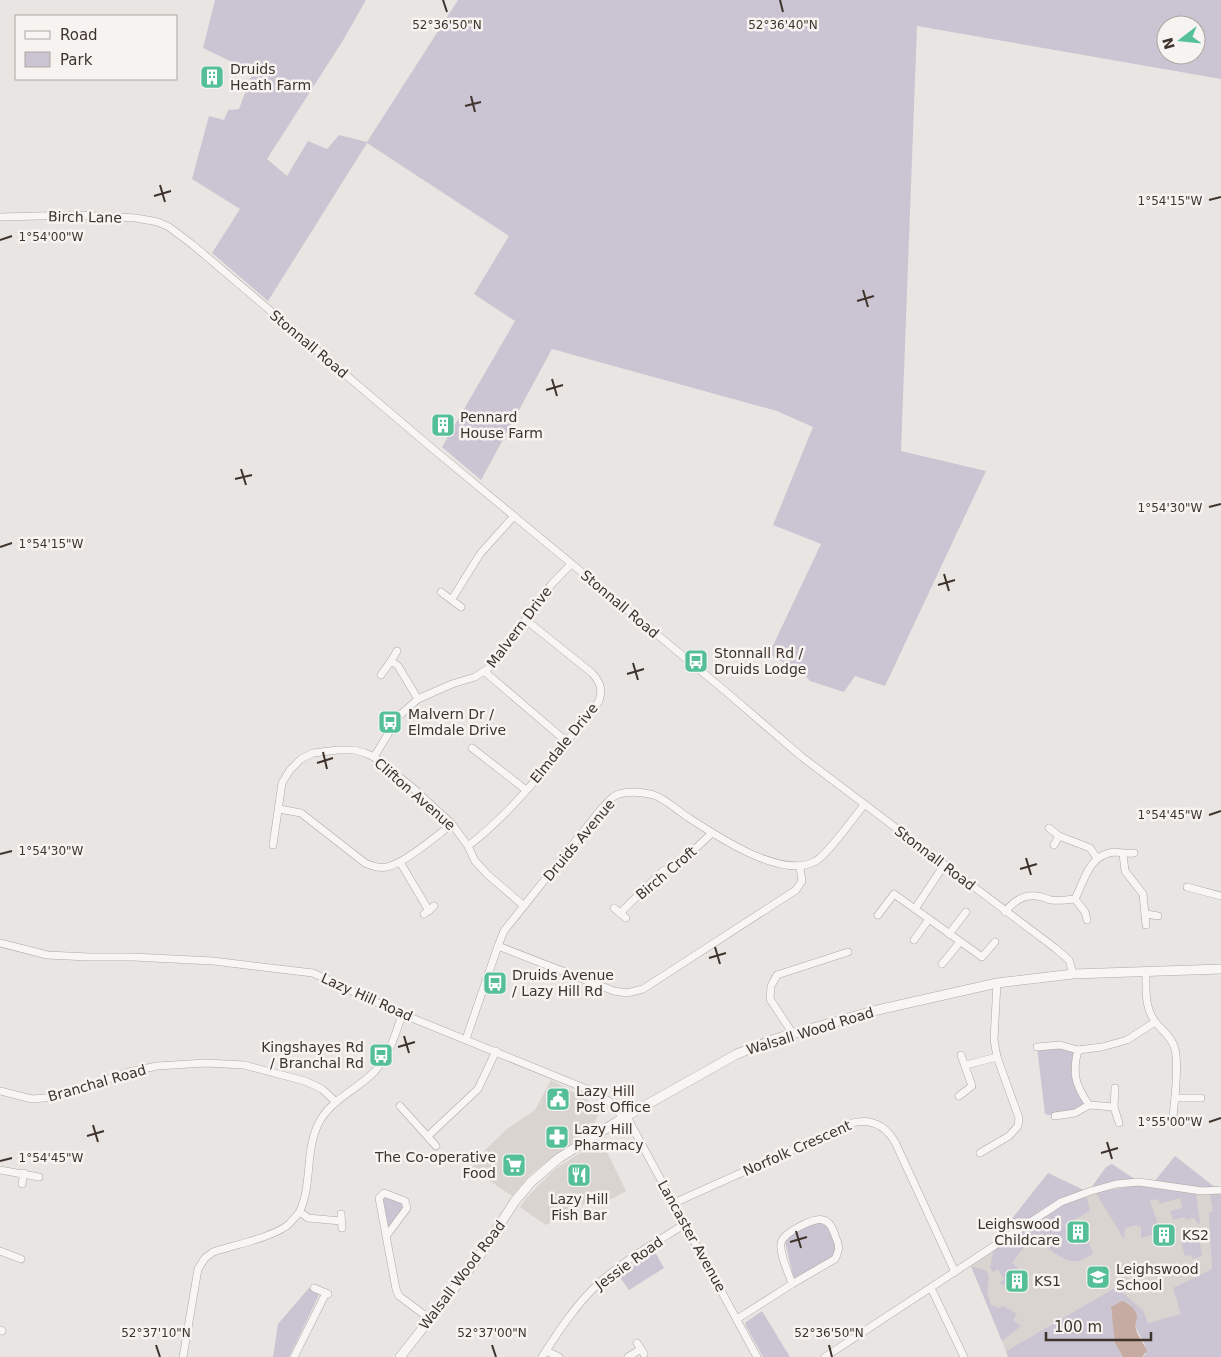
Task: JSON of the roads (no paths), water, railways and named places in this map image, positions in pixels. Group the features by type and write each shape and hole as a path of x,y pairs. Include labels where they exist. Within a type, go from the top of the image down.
{"street":[{"name":"Birch Lane","path":"0,217 77,215 136,218 158,222 169,227"},
{"name":"Stonnall Road","path":"169,227 193,245 802,757 1069,960 1073,974"},
{"path":"452,599 480,554 514,516"},
{"name":"Malvern Drive","path":"374,757 400,716 418,699 485,672 551,586 571,564"},
{"path":"441,592 461,607"},
{"name":"Elmdale Drive","path":"468,846 490,829 526,790 567,742 599,701 602,693 601,687 592,673 526,620"},
{"path":"381,675 396,650"},
{"path":"391,661 398,666 418,699"},
{"path":"485,672 567,742"},
{"path":"477,748 526,790"},
{"name":"Clifton Avenue","path":"273,845 282,783 290,770 301,760 313,753 354,750 374,757 413,788 452,824 468,846 475,861 488,875 524,906"},
{"name":"Druids Avenue","path":"466,1039 504,932 602,808 614,797 640,792 656,796 712,833 774,864 800,866"},
{"path":"498,946 614,991 627,993 643,989 796,890 802,882 800,866 816,862 864,805"},
{"path":"279,808 301,813 365,864 375,867 386,868 400,862 452,824"},
{"path":"1049,828 1059,836 1090,848 1097,858"},
{"name":"Birch Croft","path":"626,918 617,910 663,871 680,862 712,833"},
{"path":"1054,845 1059,836"},
{"path":"1075,898 1087,870 1097,858 1115,852 1123,854 1134,853"},
{"path":"1123,854 1125,871 1143,894 1146,926"},
{"path":"400,862 429,910"},
{"path":"915,909 944,865"},
{"path":"1187,887 1221,896"},
{"path":"878,915 894,894 982,957 995,942"},
{"path":"1006,912 1013,902 1026,896 1061,901 1075,898"},
{"path":"1075,898 1081,904 1087,920"},
{"path":"949,934 966,912"},
{"path":"1146,914 1158,916"},
{"path":"914,940 929,919"},
{"path":"942,964 960,942"},
{"name":"Lazy Hill Road","path":"0,943 47,955 213,961 313,972 402,1014 594,1092 610,1102 623,1118"},
{"path":"830,948 833,957"},
{"path":"793,1034 770,999 770,986 777,976 848,952"},
{"name":"Walsall Wood Road","path":"400,1357 478,1258 515,1201 531,1182 559,1158 623,1118 737,1054 793,1034 873,1011 997,983 1073,974 1221,969"},
{"path":"1146,971 1146,1004 1155,1022 1167,1033 1174,1048 1175,1098 1173,1116"},
{"path":"980,1153 1009,1136 1018,1126 1019,1118 997,1057 994,1040 997,983"},
{"path":"183,1357 198,1269 205,1258 212,1252 273,1233 288,1225 300,1212 307,1184 314,1136 321,1118 336,1102 374,1072 388,1051 402,1014"},
{"path":"1037,1047 1060,1045 1078,1050 1102,1047 1127,1040 1155,1022"},
{"path":"1078,1050 1074,1066 1076,1081 1089,1105"},
{"path":"428,1136 478,1089 496,1051"},
{"path":"959,1096 972,1086 962,1055"},
{"path":"966,1065 997,1057"},
{"name":"Branchal Road","path":"0,1091 32,1099 56,1097 129,1072 156,1066 206,1063 244,1065 296,1078 322,1089 336,1102"},
{"path":"1115,1088 1114,1107 1120,1123"},
{"path":"1175,1098 1202,1098"},
{"path":"1055,1116 1075,1113 1089,1105 1114,1107"},
{"path":"400,1106 436,1146"},
{"name":"Lancaster Avenue","path":"623,1118 629,1121 757,1357"},
{"name":"Norfolk Crescent","path":"674,1202 852,1123 867,1121 875,1123 890,1133 955,1272"},
{"path":"0,1170 24,1173 39,1178"},
{"path":"22,1184 24,1173"},
{"path":"825,1357 1061,1202 1116,1184 1139,1182 1202,1191 1221,1190"},
{"path":"387,1235 407,1208 405,1201 384,1193 380,1198 387,1235 398,1293 430,1319"},
{"path":"300,1212 308,1218 342,1221"},
{"path":"737,1319 835,1259 839,1245 831,1225 823,1220 816,1220 785,1234 781,1242 781,1249 792,1284"},
{"name":"Jessie Road","path":"544,1354 581,1301 596,1285 615,1270 685,1224"},
{"path":"0,1251 14,1252 20,1259"},
{"path":"294,1357 328,1294 314,1288"},
{"path":"931,1288 964,1357"},
{"path":"628,1357 641,1349"},
{"path":"544,1354 559,1357"}],"place":[{"name":"Druids Heath Farm","path":"212,77"},
{"name":"Pennard House Farm","path":"443,425"},
{"name":"Stonnall Rd / Druids Lodge","path":"696,661"},
{"name":"Malvern Dr / Elmdale Drive","path":"390,722"},
{"name":"Druids Avenue / Lazy Hill Rd","path":"495,983"},
{"name":"Kingshayes Rd / Branchal Rd","path":"381,1055"},
{"name":"Lazy Hill Post Office","path":"558,1099"},
{"name":"Lazy Hill Pharmacy","path":"557,1137"},
{"name":"The Co-operative Food","path":"514,1165"},
{"name":"Lazy Hill Fish Bar","path":"579,1175"},
{"name":"Leighswood Childcare","path":"1078,1232"},
{"name":"KS2","path":"1164,1235"},
{"name":"Leighswood School","path":"1098,1277"},
{"name":"KS1","path":"1017,1281"}]}
